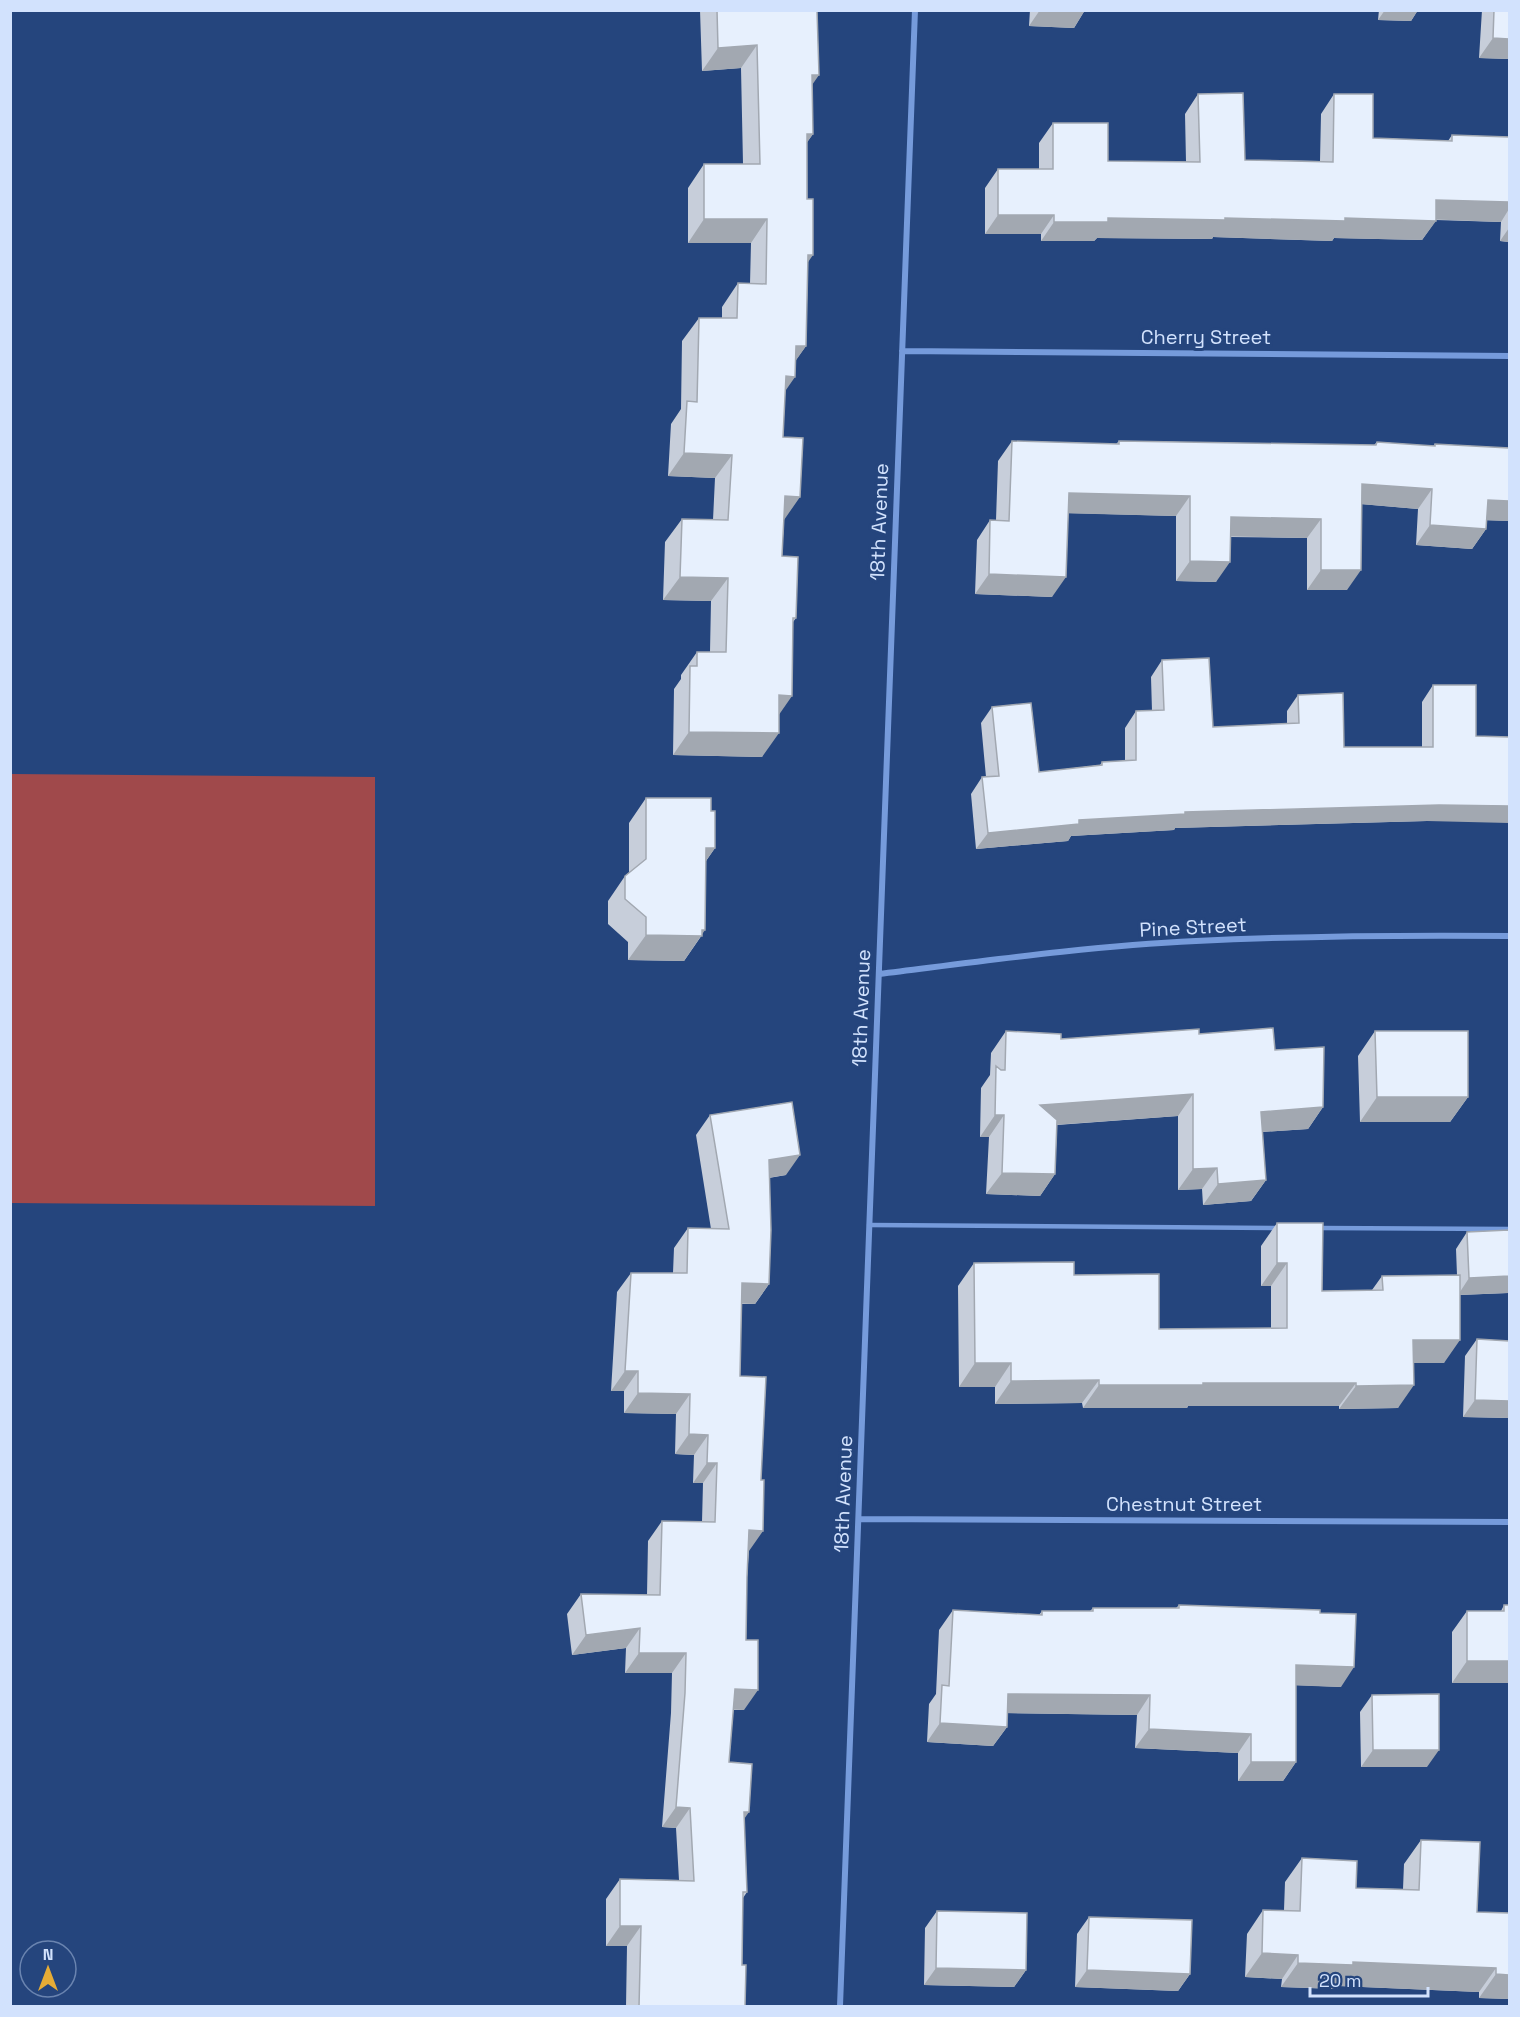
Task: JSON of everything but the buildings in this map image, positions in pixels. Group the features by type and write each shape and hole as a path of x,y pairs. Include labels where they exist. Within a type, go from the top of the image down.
{"street":[{"name":"18th Avenue","path":"840,2007 915,10"},
{"name":"Cherry Street","path":"902,351 1509,356"},
{"name":"Pine Street","path":"879,974 1031,955 1195,941 1440,935 1509,936"},
{"name":"Chestnut Street","path":"859,1519 1509,1522"}],"lane":[{"path":"869,1225 1284,1228"},
{"path":"1308,1228 1509,1229"}],"shaded area":[{"path":"11,774 375,777 375,1206 11,1203"}]}
